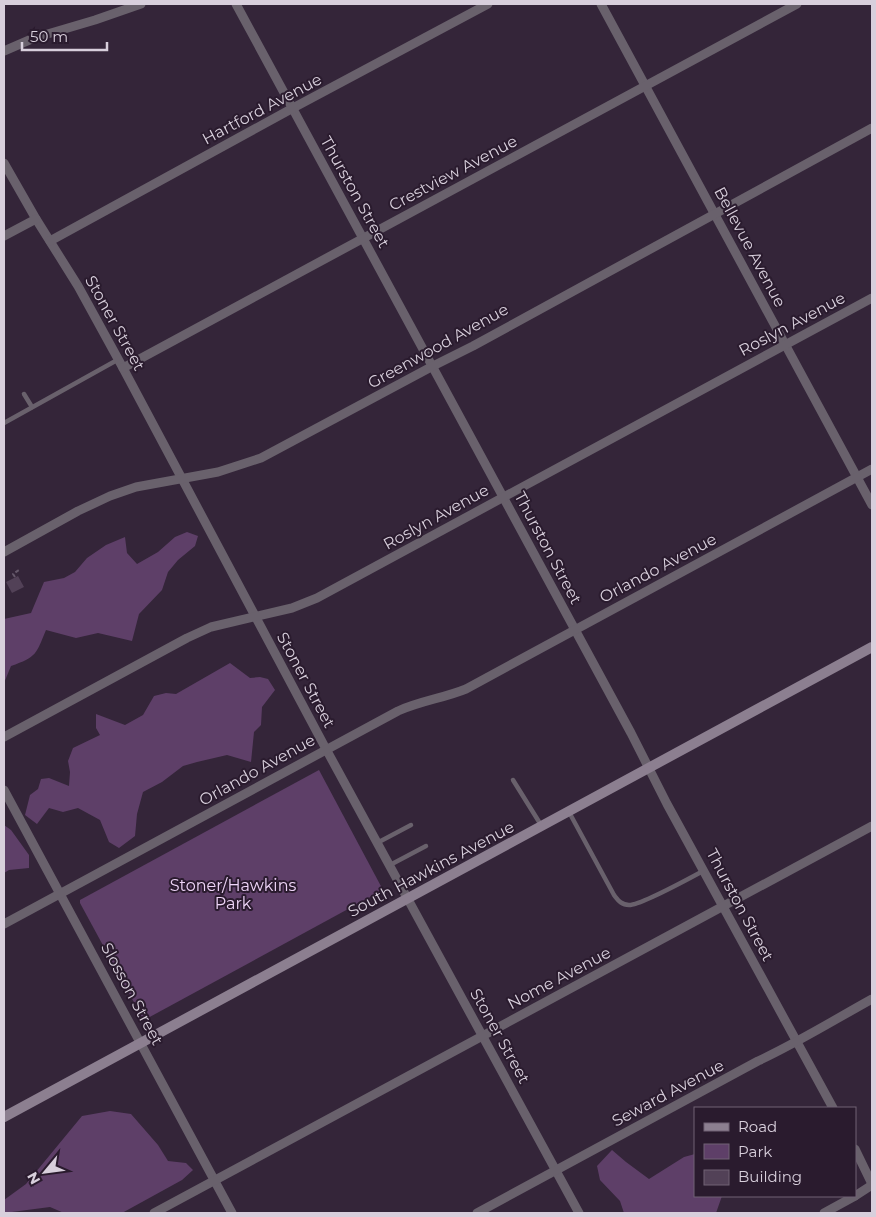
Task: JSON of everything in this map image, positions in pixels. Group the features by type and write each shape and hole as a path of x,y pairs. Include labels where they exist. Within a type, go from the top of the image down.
{"street":[{"path":"4,51 34,38 141,4"},
{"name":"Thurston Street","path":"236,4 832,1107"},
{"name":"Hartford Avenue","path":"50,241 292,108 488,4"},
{"name":"Bellevue Avenue","path":"601,4 872,506"},
{"name":"Crestview Avenue","path":"123,368 797,4"},
{"name":"Greenwood Avenue","path":"4,552 78,511 110,496 136,487 218,472 261,458 472,346 872,128"},
{"name":"Stoner Street","path":"4,164 119,359 326,749 579,1213"},
{"path":"4,236 36,219"},
{"name":"Roslyn Avenue","path":"4,737 187,638 211,627 292,608 317,598 872,298"},
{"name":"Orlando Avenue","path":"4,924 398,710 466,689 872,469"},
{"name":"South Hawkins Avenue","path":"4,1117 872,647"},
{"name":"Slosson Street","path":"4,790 232,1213"},
{"name":"Nome Avenue","path":"154,1213 872,826"},
{"name":"Seward Avenue","path":"477,1213 758,1061 797,1043 828,1023 872,999"},
{"path":"856,1151 872,1184 856,1195"},
{"path":"824,1213 853,1197"}],"lane":[{"path":"4,423 119,359"},
{"path":"24,394 32,407"},
{"path":"513,780 542,826"},
{"path":"568,812 619,902 628,905 639,902 705,871"},
{"path":"377,843 411,825"},
{"path":"390,865 426,846"}],"path":[{"path":"15,578 13,574 19,570"}],"green space":[{"path":"187,532 198,536 195,546 178,560 168,572 162,590 139,614 132,641 98,633 76,638 46,630 34,654 26,660 11,666 4,683 4,619 31,613 44,582 64,578 75,572 87,558 106,545 125,537 127,553 137,564 158,552 175,537"},
{"path":"230,663 250,678 260,677 268,679 275,690 262,707 261,725 254,732 251,762 227,755 197,762 183,766 162,782 143,792 137,814 135,836 119,848 109,842 100,820 78,808 63,812 49,808 37,824 25,815 30,795 38,789 41,779 49,778 69,786 70,772 68,761 73,748 100,735 96,728 96,714 125,725 143,715 154,696 166,693 176,694"},
{"name":"Stoner/Hawkins Park","path":"319,770 383,890 143,1019 80,900"},
{"path":"4,825 11,830 29,855 29,868 9,870 4,873"},
{"path":"110,1111 131,1114 158,1145 168,1161 186,1163 193,1170 182,1180 122,1213 64,1213 50,1207 4,1213 4,1200 26,1184 82,1116"},
{"path":"612,1150 649,1179 684,1157 694,1154 694,1197 722,1197 716,1213 624,1213 620,1201 600,1180 597,1166"}],"building":[{"path":"18,576 24,587 12,593 6,582"}]}
